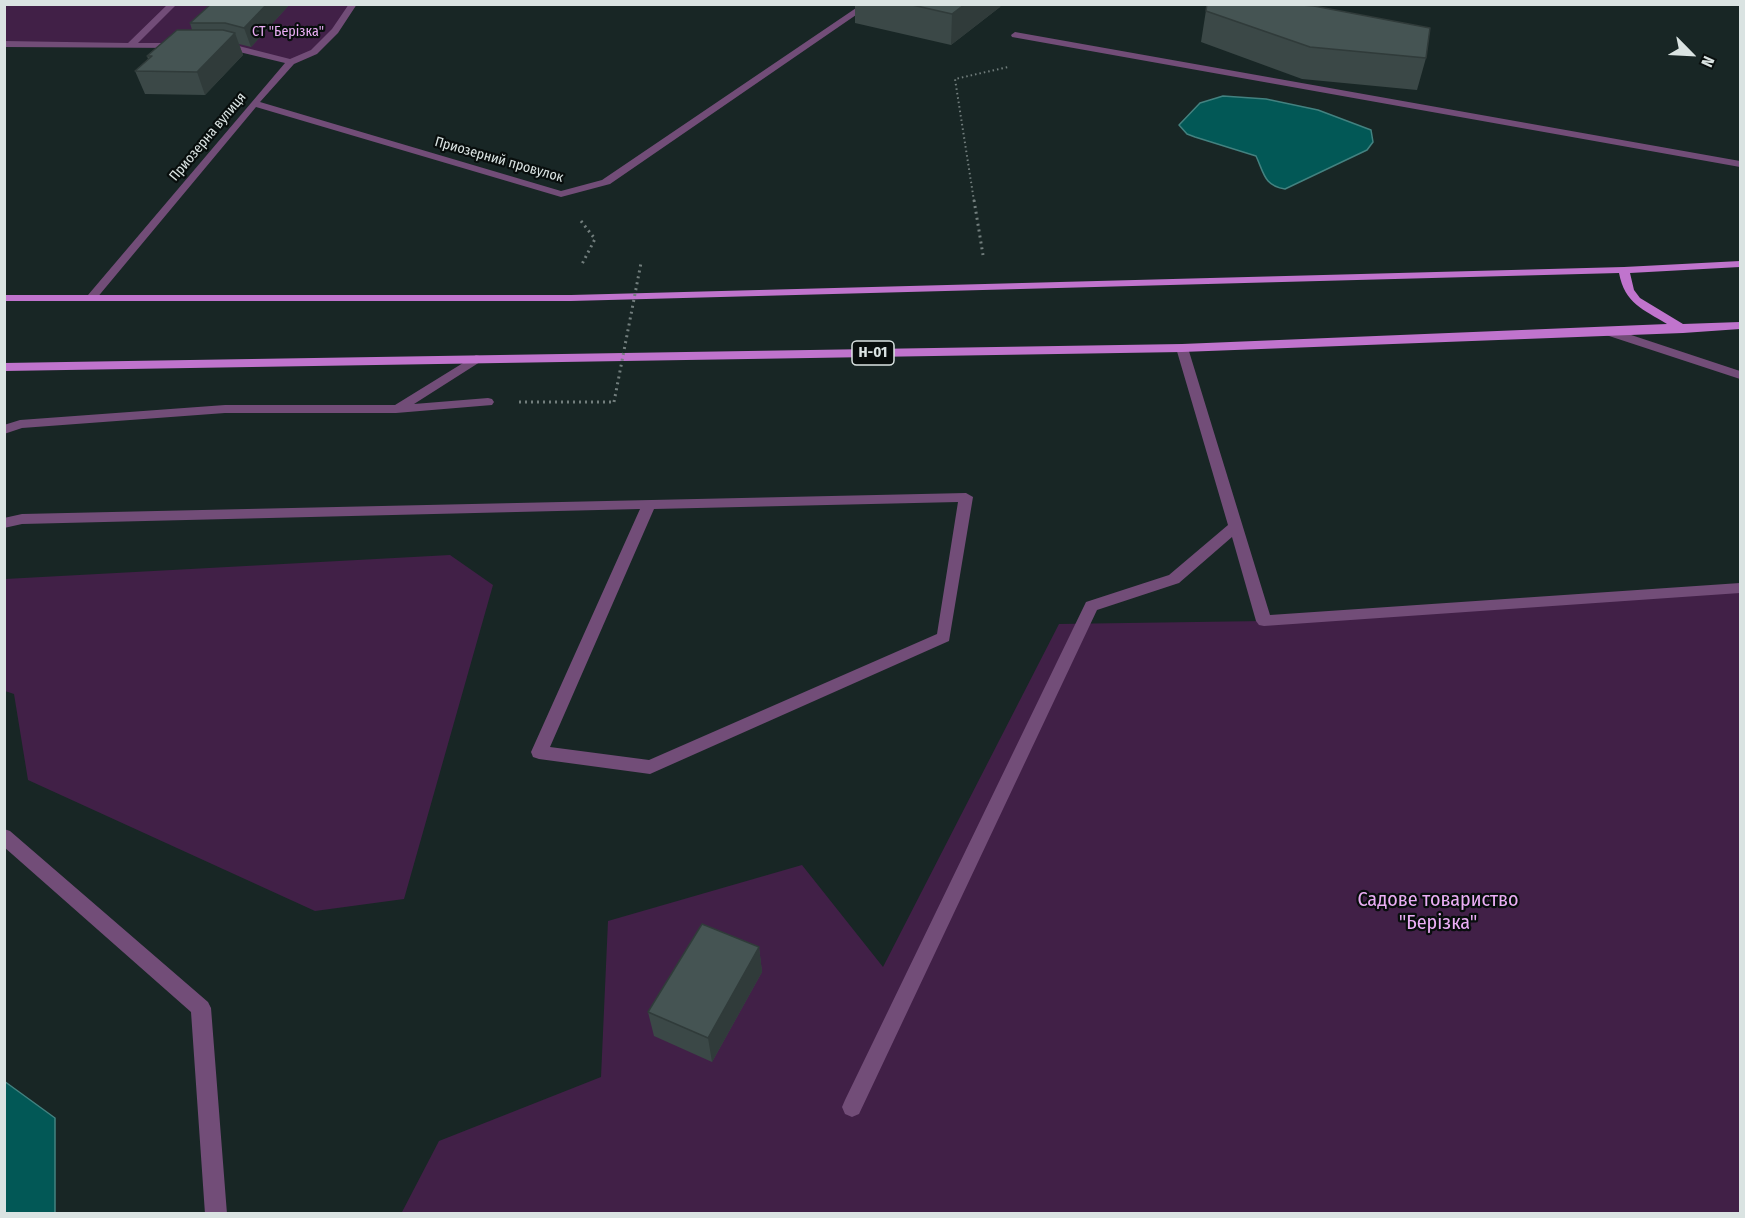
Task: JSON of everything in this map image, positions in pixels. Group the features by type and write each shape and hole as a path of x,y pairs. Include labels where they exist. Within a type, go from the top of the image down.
{"main road":[{"path":"4,298 571,298 1624,270 1740,264"},
{"path":"1624,270 1628,290 1636,300 1683,329"},
{"name":"Н-01","path":"4,367 1182,348 1740,325"}],"street":[{"path":"130,46 172,4"},
{"name":"Приозерна вулиця","path":"92,297 254,103 291,62 314,52 335,31 353,4"},
{"name":"Приозерний провулок","path":"254,103 561,194 606,182 868,4"},
{"path":"1015,35 1740,164"},
{"path":"4,44 184,46"},
{"path":"208,47 231,47 291,62"},
{"path":"1607,332 1740,375"},
{"path":"1182,348 1264,621 1740,588"},
{"path":"396,409 476,359"},
{"path":"4,430 20,424 225,409 396,409 488,402"},
{"path":"4,523 22,519 650,504 966,497 944,637 650,767 539,752 650,504"},
{"path":"852,1107 1090,606 1174,579 1236,526"},
{"path":"4,836 201,1008 216,1214"}],"path":[{"path":"988,287 955,79 1012,66"},
{"path":"561,194 595,239 579,271 571,298"},
{"path":"488,402 614,402 641,263"}],"green space":[{"name":"СТ \"Берізка\"","path":"5,5 354,5 314,52 291,62 231,47 5,44"},
{"path":"450,555 493,585 404,899 315,911 28,780 14,694 5,691 5,579"},
{"name":"Садове товариство \"Берізка\"","path":"1740,588 1740,1213 401,1214 439,1141 601,1077 608,921 802,865 883,967 1059,624 1264,621"}],"water":[{"path":"1223,96 1266,99 1318,110 1371,130 1373,142 1367,150 1285,189 1278,187 1266,178 1256,156 1187,134 1179,125 1200,103"},
{"path":"4,1081 55,1118 55,1213 5,1213"}],"building":[{"path":"211,4 267,4 244,28 225,23 190,23"},
{"path":"908,4 965,4 952,14"},
{"path":"1207,4 1314,6 1430,28 1426,58 1310,47 1206,11"},
{"path":"177,30 223,30 235,33 197,72 135,71 152,56 147,56"},
{"path":"702,924 759,947 708,1038 648,1012"}]}
